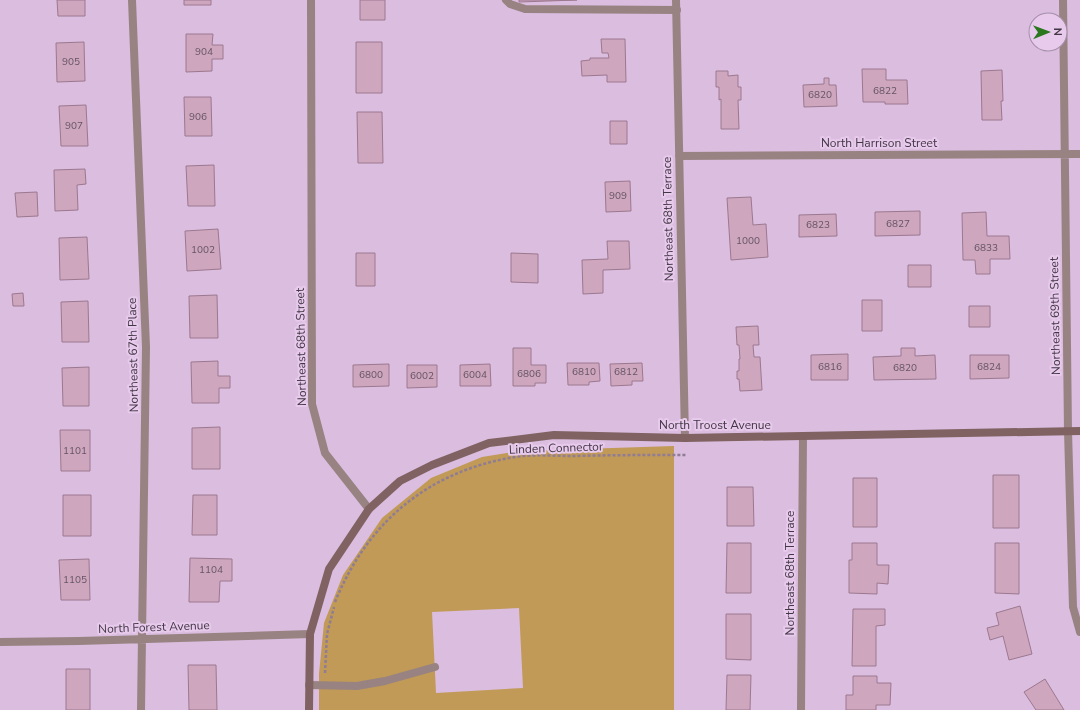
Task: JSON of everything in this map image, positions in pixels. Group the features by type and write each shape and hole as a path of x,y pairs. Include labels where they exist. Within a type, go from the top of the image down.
{"street":[{"name":"Northeast 67th Place","path":"132,0 146,347 141,710"},
{"name":"Northeast 68th Street","path":"311,0 312,404 325,452 369,509"},
{"path":"506,0 510,4 525,10 677,10"},
{"name":"Northeast 68th Terrace","path":"676,0 685,438"},
{"name":"Northeast 69th Street","path":"1063,0 1068,431 1073,606 1080,632"},
{"name":"North Harrison Street","path":"679,156 1080,154"},
{"name":"North Troost Avenue","path":"369,509 400,481 432,465 489,443 554,435 685,438 1080,431"},
{"name":"Northeast 68th Terrace","path":"801,710 803,436"},
{"path":"309,710 310,634 328,569 369,509"},
{"name":"North Forest Avenue","path":"0,642 310,634"},
{"path":"309,685 357,686 385,681 435,667"}],"path":[{"name":"Linden Connector","path":"325,685 327,634 335,602 347,576 367,544 390,516 421,492 450,476 486,463 517,457 686,455"}],"shaded area":[{"path":"674,446 674,710 319,710 319,674 324,623 343,575 382,518 431,478 482,457 520,451","holes":["519,608 523,688 436,693 432,612"]}],"building":[{"path":"57,0 85,0 85,16 58,16"},
{"path":"184,0 211,0 211,5 184,5"},
{"path":"360,0 385,0 385,20 360,20"},
{"path":"519,0 577,0 519,2"},
{"path":"186,34 213,34 212,45 223,45 223,59 212,59 212,71 186,72"},
{"path":"601,39 625,39 626,82 607,82 607,75 582,76 581,61 590,60 590,58 609,58 608,53 602,53"},
{"path":"84,42 85,81 57,82 56,43"},
{"path":"356,42 382,42 382,93 356,93"},
{"path":"862,69 886,69 886,80 907,80 908,104 863,102"},
{"path":"1002,70 1002,120 982,120 981,71"},
{"path":"716,71 728,71 728,76 738,75 738,87 741,87 741,100 738,100 739,129 721,129 721,99 719,100 719,87 716,87"},
{"path":"824,78 829,78 829,85 836,85 837,106 804,107 803,85 824,84"},
{"path":"184,97 211,97 212,136 185,136"},
{"path":"86,105 88,146 61,146 59,106"},
{"path":"357,112 382,112 383,163 358,163"},
{"path":"610,121 627,121 627,144 610,144"},
{"path":"214,165 215,206 188,206 186,166"},
{"path":"85,169 86,184 77,185 78,210 55,211 54,170"},
{"path":"630,181 631,211 606,212 605,182"},
{"path":"37,192 38,216 17,217 15,193"},
{"path":"751,197 753,225 766,224 768,257 731,260 727,198"},
{"path":"920,211 920,235 875,236 875,212"},
{"path":"986,212 987,236 1009,236 1010,259 990,259 990,274 976,274 975,260 963,260 962,213"},
{"path":"836,214 837,236 799,237 799,215"},
{"path":"218,229 221,269 187,271 185,231"},
{"path":"87,237 89,279 60,280 59,238"},
{"path":"607,241 629,241 630,269 603,270 603,293 583,294 582,260 608,259"},
{"path":"356,253 375,253 375,286 356,286"},
{"path":"511,253 538,254 538,283 511,282"},
{"path":"908,265 931,265 931,287 908,287"},
{"path":"23,293 24,306 13,306 12,294"},
{"path":"217,295 218,338 190,338 189,296"},
{"path":"862,300 882,300 882,331 862,331"},
{"path":"88,301 89,342 62,342 61,302"},
{"path":"969,306 990,306 990,327 969,327"},
{"path":"758,326 759,345 753,345 754,357 760,357 762,390 740,391 739,379 737,379 740,359 739,345 737,345 736,327"},
{"path":"513,348 531,348 531,365 546,365 546,383 535,383 535,386 513,386"},
{"path":"901,348 915,348 915,356 935,355 936,379 874,380 873,357 901,356"},
{"path":"848,354 848,380 811,380 811,355"},
{"path":"970,355 1009,355 1009,378 970,379"},
{"path":"218,361 218,376 230,376 230,388 219,388 219,403 192,403 191,362"},
{"path":"567,363 599,363 600,381 589,382 589,385 568,385"},
{"path":"642,363 643,381 632,381 632,385 611,386 610,364"},
{"path":"389,364 389,386 353,387 353,365"},
{"path":"490,364 491,386 460,386 460,365"},
{"path":"407,365 437,365 437,387 407,388"},
{"path":"89,367 89,406 63,406 62,368"},
{"path":"220,427 220,469 192,469 192,428"},
{"path":"60,430 90,430 90,471 61,471"},
{"path":"993,475 1019,475 1019,528 993,528"},
{"path":"853,478 877,478 877,527 853,527"},
{"path":"727,487 753,487 754,526 727,526"},
{"path":"63,495 91,495 91,536 63,536"},
{"path":"193,495 217,495 217,535 192,535"},
{"path":"727,543 751,543 751,593 726,593"},
{"path":"852,543 877,543 877,565 889,565 888,584 877,583 877,594 849,593 849,560 852,560"},
{"path":"995,543 1019,543 1019,594 995,593"},
{"path":"190,558 232,559 232,581 220,581 219,602 189,602"},
{"path":"89,559 90,600 61,600 59,560"},
{"path":"1020,606 1032,654 1009,660 1003,636 990,640 987,628 999,625 996,613"},
{"path":"853,609 885,609 885,625 876,626 876,666 852,666"},
{"path":"726,614 751,614 751,660 726,659"},
{"path":"188,665 216,665 217,710 189,710"},
{"path":"66,669 90,669 90,710 66,710"},
{"path":"727,675 751,675 750,710 726,710"},
{"path":"853,676 877,676 877,683 891,683 890,705 876,705 876,710 846,710 846,695 853,695"},
{"path":"1045,679 1064,710 1036,710 1024,692"}]}
